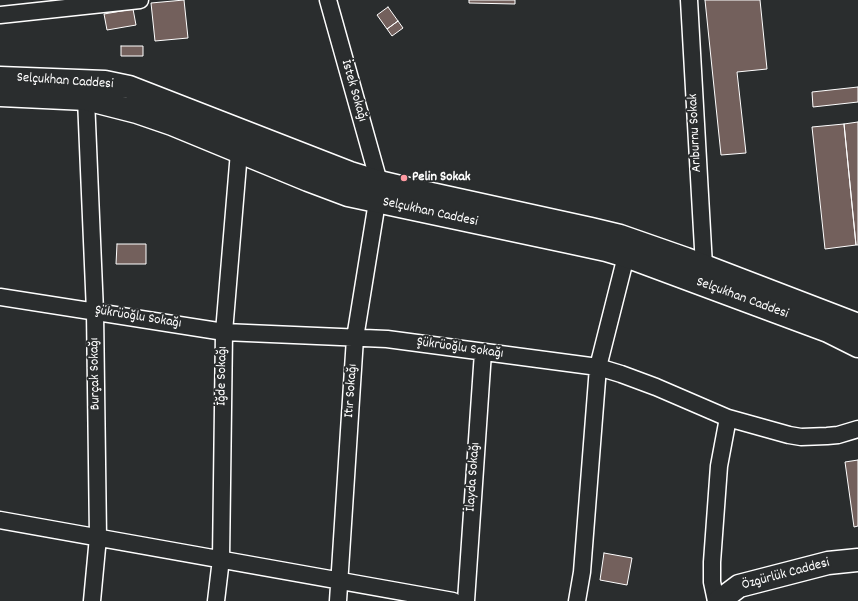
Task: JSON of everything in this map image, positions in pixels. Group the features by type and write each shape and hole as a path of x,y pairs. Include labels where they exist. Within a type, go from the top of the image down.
{"street":[{"path":"0,15 140,0"},
{"name":"İstek Sokağı","path":"328,0 378,192"},
{"name":"Arıburnu Sokak","path":"689,0 704,266"},
{"name":"Selçukhan Caddesi","path":"0,78 105,82 129,87 350,173 378,192 626,256 828,331 858,346"},
{"name":"Selçukhan Caddesi","path":"0,95 86,99 138,112 172,124 348,195 412,190 620,236 704,266 858,325"},
{"name":"Burçak Sokağı","path":"86,99 95,312 98,537 92,601"},
{"name":"İğde Sokağı","path":"216,601 221,559 224,332 239,152"},
{"name":"Itır Sokağı","path":"338,601 355,338 378,192"},
{"path":"577,601 582,572 598,368 626,256"},
{"name":"Şükrüoğlu Sokağı","path":"0,297 224,332 387,339 598,368 621,374 656,387 728,418 789,435 801,437 827,436 844,433 858,428"},
{"name":"İlayda Sokağı","path":"466,601 483,352"},
{"path":"716,601 712,582 712,562 719,466 728,418"},
{"path":"0,520 454,601"},
{"name":"Özgürlük Caddesi","path":"719,601 739,586 828,563 858,560"}],"building":[{"path":"184,0 188,38 155,41 151,3"},
{"path":"469,0 515,0 515,4 469,3"},
{"path":"705,0 760,0 767,69 737,72 746,153 721,155"},
{"path":"388,7 398,21 387,29 377,15"},
{"path":"133,9 136,25 107,30 104,14"},
{"path":"398,21 403,28 392,36 387,29"},
{"path":"121,46 143,46 143,56 121,56"},
{"path":"858,87 858,102 813,107 812,92"},
{"path":"858,122 858,245 856,245 844,124"},
{"path":"844,124 856,245 825,249 812,127"},
{"path":"117,244 146,244 146,264 116,264"},
{"path":"858,460 858,526 854,527 845,462"},
{"path":"604,553 632,558 627,585 600,580"}],"place":[{"name":"Pelin Sokak","path":"404,178"}]}
